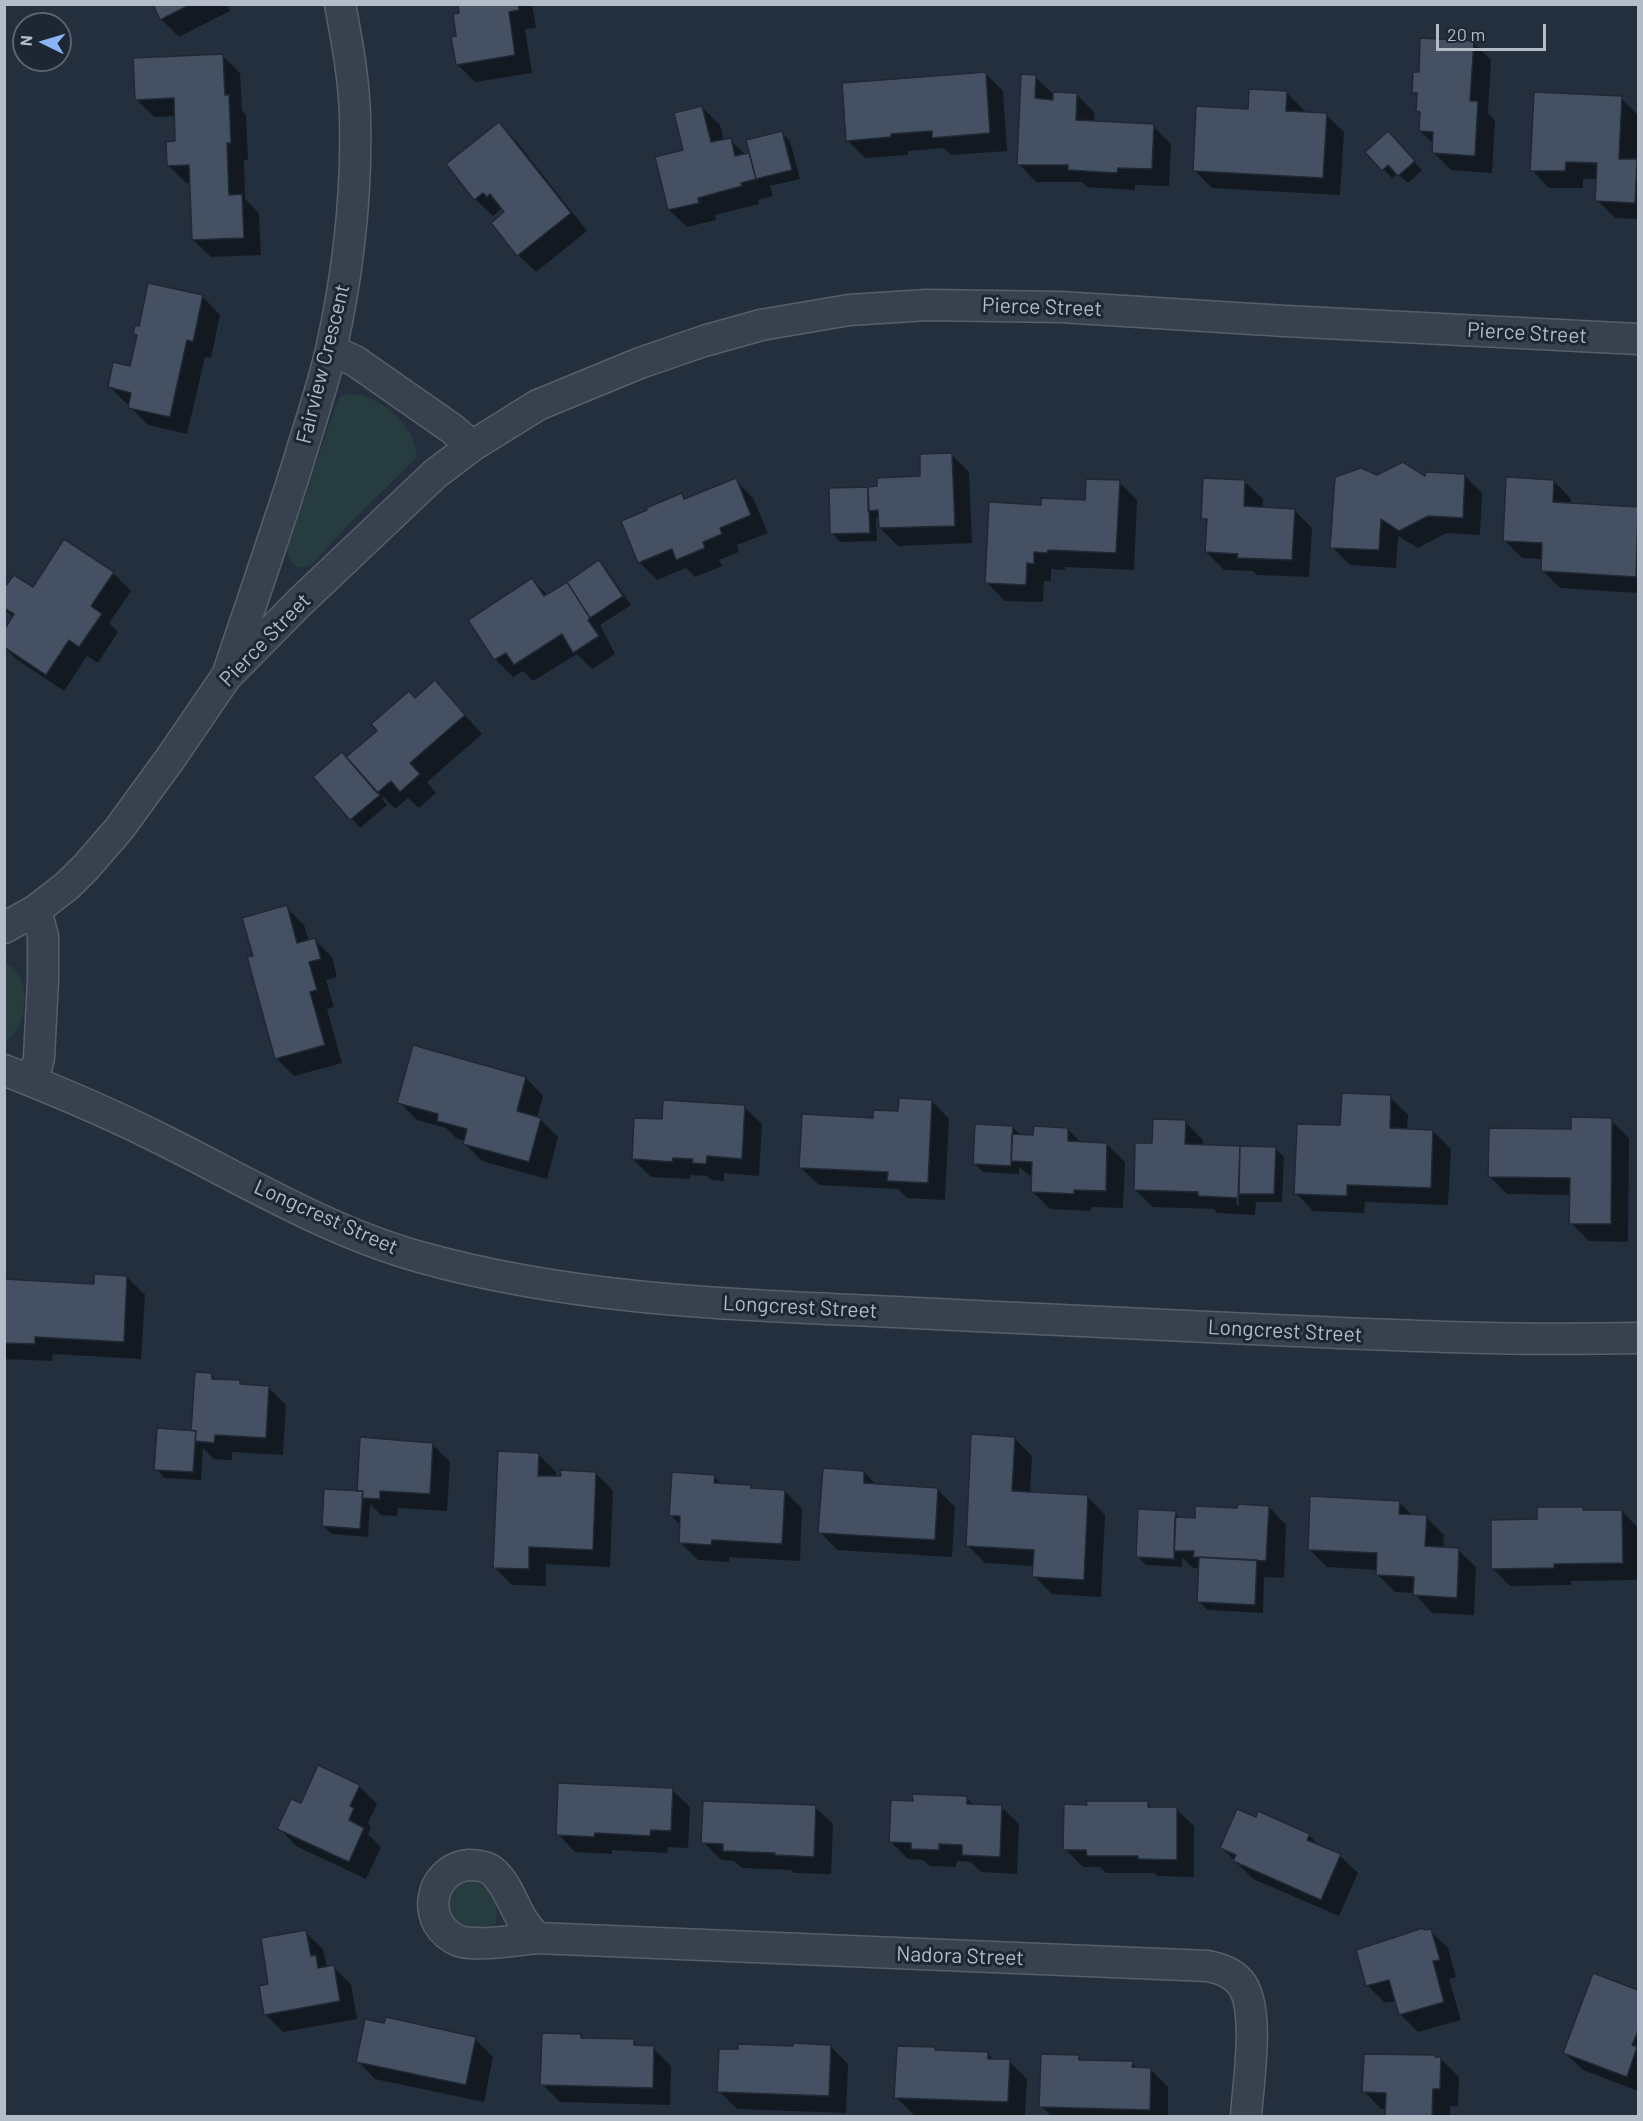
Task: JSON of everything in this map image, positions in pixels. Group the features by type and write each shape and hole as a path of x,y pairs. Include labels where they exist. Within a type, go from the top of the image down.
{"street":[{"name":"Fairview Crescent","path":"226,677 316,407 331,350 346,265 354,188 355,115 348,47 340,4"},
{"name":"Pierce Street","path":"4,928 36,910 68,885 119,829 226,677 435,474 472,446 538,405 640,363 704,341 761,325 849,310 927,304 1024,305 1638,339"},
{"path":"331,350 355,361 451,428 472,446"},
{"path":"33,1081 39,1058 43,979 43,936 36,910"},
{"name":"Longcrest Street","path":"4,1070 164,1140 333,1226 418,1256 552,1285 614,1295 700,1302 1038,1319 1466,1338 1638,1338"},
{"name":"Nadora Street","path":"537,1938 1208,1966 1228,1971 1241,1983 1250,1997 1252,2019 1246,2116"}],"green space":[{"path":"347,394 370,399 394,413 411,434 416,458 311,565 299,568 291,561 287,551 336,404 341,396"},
{"path":"5,963 13,967 22,981 24,1007 20,1024 5,1042"},
{"path":"466,1881 482,1884 492,1895 497,1909 495,1925 483,1928 470,1927 453,1918 448,1906 449,1898 456,1886"}],"building":[{"path":"153,4 191,4 160,20"},
{"path":"458,4 518,4 519,10 509,12 515,55 456,65 451,37 456,36 453,14 459,13"},
{"path":"1420,38 1474,41 1470,101 1478,101 1475,156 1432,153 1433,132 1419,131 1420,112 1416,111 1417,93 1412,93 1413,72 1419,72"},
{"path":"223,54 225,95 229,95 231,143 227,143 229,195 242,194 244,238 192,240 189,165 167,166 166,142 175,141 174,98 135,100 133,58"},
{"path":"986,72 990,133 932,138 932,131 846,141 842,83"},
{"path":"1021,74 1036,75 1035,98 1053,100 1053,92 1077,93 1076,120 1154,124 1152,169 1118,168 1117,173 1068,170 1068,165 1017,165"},
{"path":"1249,89 1287,91 1286,111 1327,113 1323,178 1193,171 1196,106 1248,109"},
{"path":"1534,92 1622,96 1619,159 1637,159 1635,203 1595,201 1597,163 1566,162 1565,171 1530,171"},
{"path":"702,106 711,142 731,138 735,156 749,153 756,179 741,183 742,186 698,198 699,203 668,210 655,157 683,150 674,113"},
{"path":"499,122 571,213 517,256 491,223 504,212 490,194 487,197 483,193 474,200 446,164"},
{"path":"782,131 792,170 756,179 746,140"},
{"path":"1388,131 1415,161 1398,176 1388,165 1382,171 1365,152"},
{"path":"148,283 203,295 193,342 187,340 170,417 128,408 131,393 108,387 113,362 130,366 137,335 133,334 135,325 139,326"},
{"path":"952,453 955,526 879,528 878,510 868,511 868,487 877,486 877,478 920,476 920,454"},
{"path":"1403,462 1425,476 1426,472 1465,474 1463,518 1428,516 1399,531 1381,519 1379,550 1330,548 1335,477 1361,468 1377,475"},
{"path":"1506,477 1554,480 1553,502 1638,507 1636,577 1541,571 1542,543 1503,541"},
{"path":"736,478 751,515 720,528 722,534 703,542 705,548 676,560 672,549 638,563 621,521 682,493 684,499"},
{"path":"1203,478 1245,480 1244,506 1295,509 1292,560 1237,558 1238,554 1205,552 1207,519 1201,519"},
{"path":"1086,479 1120,480 1116,553 1048,550 1047,553 1034,552 1034,564 1027,563 1026,585 985,583 989,502 1041,505 1041,498 1085,500"},
{"path":"868,487 870,533 830,534 829,488"},
{"path":"64,539 114,572 91,606 102,614 79,647 69,640 46,675 4,647 4,630 14,614 4,608 4,588 14,575 33,587"},
{"path":"599,560 623,596 590,618 567,582"},
{"path":"532,578 544,596 567,582 599,636 573,653 562,634 514,665 506,653 494,660 468,620"},
{"path":"435,680 465,715 410,763 420,774 400,792 391,781 377,793 346,757 377,731 371,724 409,691 415,698"},
{"path":"342,752 380,795 350,820 313,777"},
{"path":"287,905 297,943 315,938 321,959 309,962 317,990 310,992 325,1045 275,1059 247,957 253,956 242,918"},
{"path":"413,1045 526,1077 517,1111 541,1118 529,1162 463,1144 467,1129 437,1121 438,1114 397,1103"},
{"path":"1342,1093 1391,1095 1390,1128 1433,1130 1431,1188 1347,1185 1347,1196 1294,1194 1297,1124 1340,1125"},
{"path":"899,1098 932,1100 928,1183 887,1181 888,1172 799,1168 802,1114 873,1118 873,1110 898,1111"},
{"path":"663,1100 745,1105 742,1159 707,1156 706,1164 692,1163 693,1159 673,1158 672,1162 632,1159 634,1118 662,1119"},
{"path":"1571,1117 1612,1118 1611,1224 1569,1224 1570,1178 1488,1177 1489,1128 1571,1129"},
{"path":"1153,1119 1186,1120 1185,1144 1240,1146 1238,1198 1198,1196 1198,1192 1134,1190 1135,1143 1152,1143"},
{"path":"975,1124 1013,1126 1011,1166 973,1164"},
{"path":"1034,1126 1068,1128 1068,1141 1107,1143 1106,1191 1074,1190 1074,1194 1031,1192 1032,1162 1011,1161 1012,1134 1033,1135"},
{"path":"1240,1146 1276,1147 1274,1194 1239,1194"},
{"path":"94,1274 127,1276 124,1342 35,1337 35,1344 4,1343 4,1279 94,1284"},
{"path":"195,1372 212,1373 212,1379 240,1380 240,1384 269,1386 266,1438 215,1435 214,1443 195,1441 196,1431 191,1430"},
{"path":"157,1428 196,1431 193,1472 154,1470"},
{"path":"971,1434 1015,1437 1012,1491 1088,1495 1084,1580 1032,1577 1034,1550 966,1546"},
{"path":"360,1437 433,1443 430,1494 380,1491 380,1499 362,1498 363,1491 357,1491"},
{"path":"498,1451 539,1453 538,1476 561,1476 560,1470 596,1472 593,1550 529,1547 529,1569 493,1568"},
{"path":"823,1468 864,1471 864,1483 938,1488 935,1540 818,1533"},
{"path":"672,1472 715,1475 714,1483 785,1490 782,1544 712,1540 711,1545 679,1543 680,1516 669,1516"},
{"path":"324,1489 363,1491 360,1529 322,1526"},
{"path":"1310,1496 1400,1501 1399,1514 1427,1515 1425,1546 1459,1548 1457,1598 1413,1595 1414,1577 1376,1575 1377,1553 1308,1550"},
{"path":"1238,1504 1269,1506 1266,1561 1193,1557 1194,1551 1174,1551 1175,1517 1195,1518 1195,1506 1237,1508"},
{"path":"1537,1507 1622,1510 1623,1563 1554,1564 1554,1568 1491,1569 1491,1520 1537,1519"},
{"path":"1138,1509 1176,1511 1174,1559 1136,1557"},
{"path":"1199,1557 1257,1560 1255,1605 1197,1602"},
{"path":"318,1765 360,1785 350,1806 354,1808 349,1820 364,1828 349,1862 277,1829 291,1799 301,1803"},
{"path":"558,1783 673,1788 671,1831 651,1830 650,1836 595,1833 594,1837 556,1835"},
{"path":"912,1794 967,1796 967,1804 1002,1805 1000,1857 962,1855 962,1845 939,1844 939,1850 911,1849 911,1843 889,1842 891,1800 913,1801"},
{"path":"703,1801 816,1805 814,1857 723,1851 723,1844 701,1843"},
{"path":"1086,1801 1148,1801 1148,1807 1177,1807 1177,1860 1138,1859 1138,1856 1087,1856 1086,1850 1063,1850 1064,1804 1087,1805"},
{"path":"1237,1809 1256,1817 1258,1811 1310,1834 1307,1840 1341,1854 1321,1900 1233,1861 1236,1855 1220,1848"},
{"path":"1423,1928 1424,1930 1431,1929 1440,1960 1433,1961 1444,2002 1399,2015 1389,1980 1366,1986 1356,1950"},
{"path":"306,1930 311,1956 316,1955 318,1968 334,1965 340,2001 264,2015 259,1986 268,1984 261,1938"},
{"path":"1593,1973 1638,1990 1638,2031 1632,2045 1637,2047 1627,2077 1563,2053"},
{"path":"386,2017 476,2037 466,2085 356,2062 365,2019 384,2023"},
{"path":"542,2033 581,2034 581,2038 634,2039 634,2045 654,2046 653,2088 540,2085"},
{"path":"793,2043 831,2045 829,2096 717,2092 719,2049 738,2049 738,2044 793,2046"},
{"path":"897,2046 988,2052 988,2059 1010,2059 1008,2102 894,2098"},
{"path":"1041,2054 1079,2055 1079,2060 1133,2061 1132,2067 1151,2068 1150,2110 1039,2107"},
{"path":"1364,2054 1441,2057 1440,2089 1433,2089 1432,2116 1385,2116 1386,2093 1362,2092"}]}
